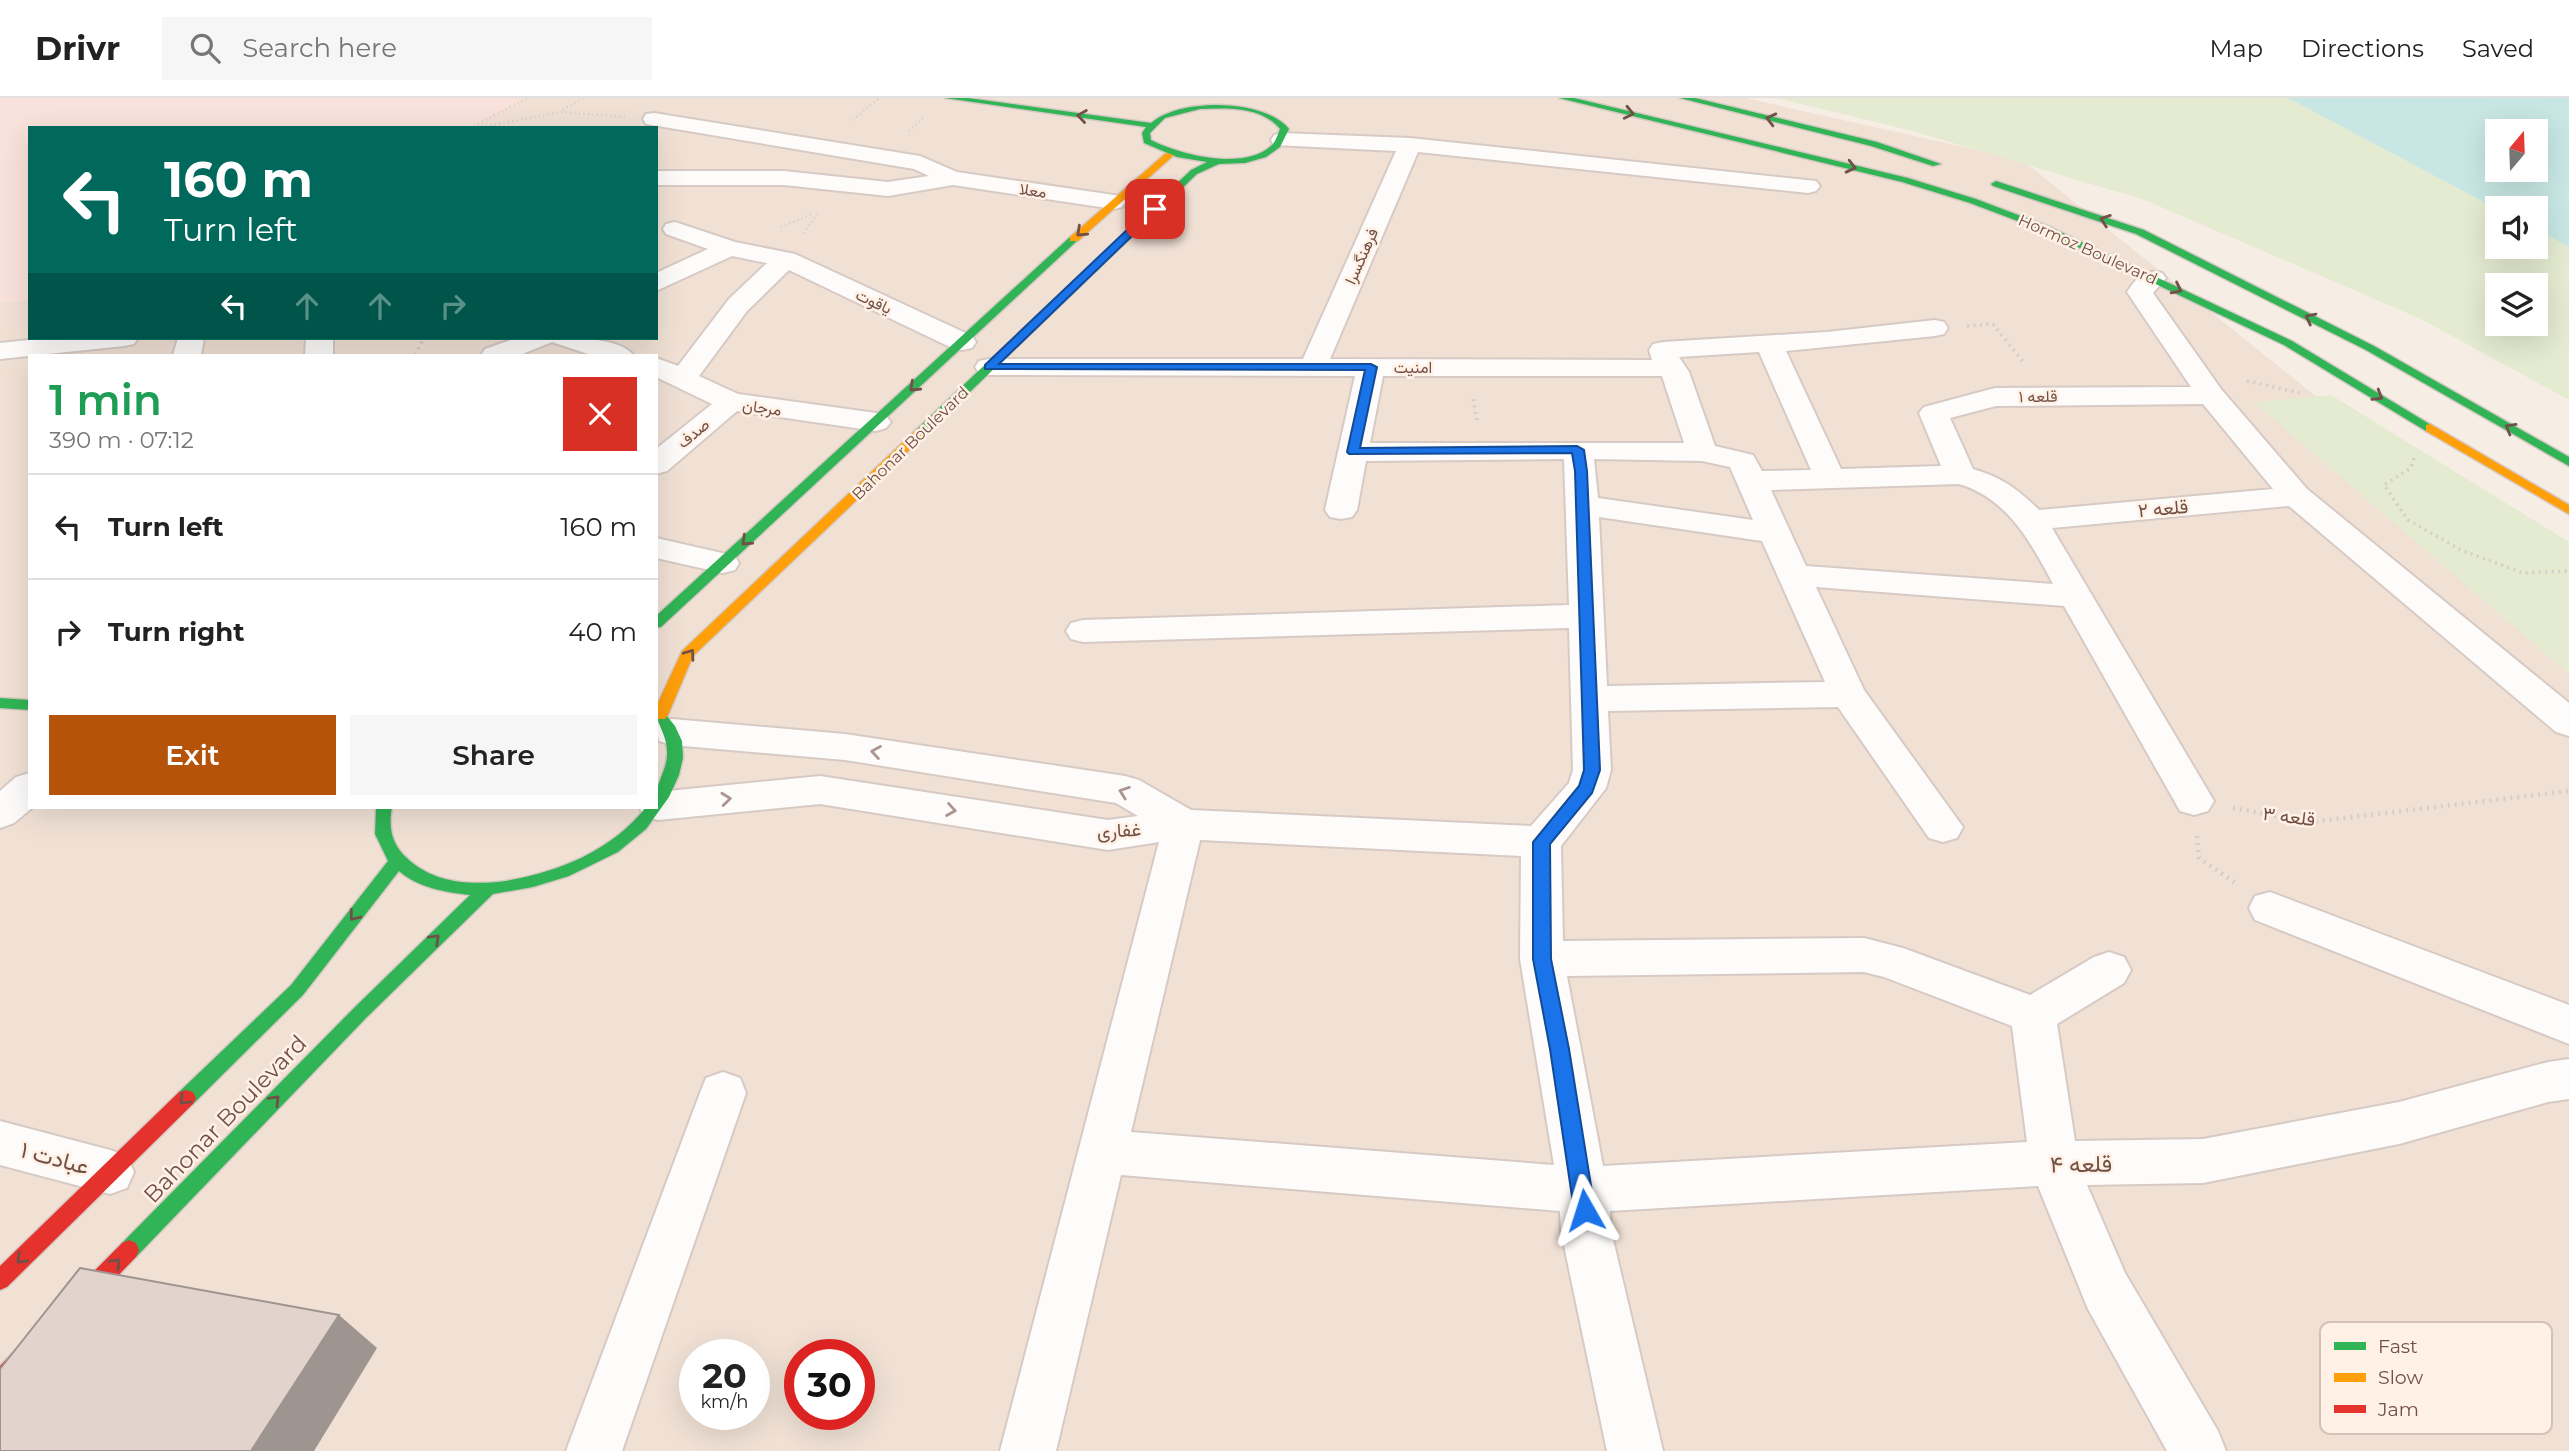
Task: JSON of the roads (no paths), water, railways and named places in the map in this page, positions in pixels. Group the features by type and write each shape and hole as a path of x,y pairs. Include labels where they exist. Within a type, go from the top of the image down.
{"main road":[{"path":"949,98 1149,125"},
{"path":"1261,112 1271,98"},
{"path":"1568,99 1604,98"},
{"name":"Hormoz Boulevard","path":"1568,99 1905,180 1973,201 2047,229 2288,342 2569,510"},
{"path":"1670,122 1657,111 1673,101 1702,102 1874,144 1952,169"},
{"path":"1221,102 1261,112 1282,125 1285,132 1283,141 1257,155 1215,162 1169,155 1147,141 1149,125 1157,118 1183,109 1221,102"},
{"name":"Bahonar Boulevard","path":"658,622 1114,202 1169,155"},
{"name":"Bahonar Boulevard","path":"663,720 687,654 1194,172 1215,162"},
{"name":"Hormoz Boulevard","path":"1978,178 2140,232 2370,348 2569,461"},
{"path":"0,703 28,705"},
{"path":"658,806 672,779 677,754 663,720"},
{"path":"383,809 381,816 383,841 396,862 418,878 449,887 486,890 526,885 566,872 604,854 635,831 655,809"},
{"name":"Bahonar Boulevard","path":"0,1280 297,990 396,862"},
{"name":"Bahonar Boulevard","path":"0,1382 360,1013 486,890"}],"street":[{"path":"654,119 920,163 952,178"},
{"path":"1283,141 1410,145 1808,186"},
{"name":"فرهنگسرا","path":"1313,367 1410,145"},
{"path":"658,178 784,178 888,189 952,178"},
{"name":"معلا","path":"952,178 1114,202"},
{"name":"یاقوت","path":"675,229 729,248 786,259 962,342"},
{"path":"658,282 729,248"},
{"path":"682,380 738,305 786,259"},
{"path":"2153,278 2140,292 2211,394 2296,496 2569,723"},
{"path":"1702,453 1675,372 1669,368 1663,350 1935,328"},
{"path":"0,351 105,340"},
{"path":"498,354 536,340"},
{"path":"569,340 616,354"},
{"path":"1769,343 1830,479"},
{"name":"مرجان","path":"658,367 731,402 876,422"},
{"name":"امنیت","path":"989,367 1669,368"},
{"path":"1340,510 1371,367"},
{"name":"قلعه ۱","path":"1960,475 1934,413 1995,397 2211,394"},
{"name":"صدف","path":"658,460 669,439 731,402"},
{"path":"1353,452 1577,450 1702,453 1742,461 1848,694 1943,827"},
{"path":"1577,450 1582,505 1592,770 1587,789 1541,842 1542,959 1584,1190 1586,1231 1635,1451"},
{"path":"1749,481 1960,475 1989,481 2030,520 2054,552 2091,626 2194,801"},
{"name":"قلعه ۲","path":"2030,520 2296,496"},
{"path":"1582,505 1773,533"},
{"path":"658,548 723,562"},
{"path":"1793,575 2076,596"},
{"path":"1083,631 1586,616"},
{"path":"1590,699 1848,694"},
{"path":"663,720 1125,790 1184,824 1028,1451"},
{"path":"0,813 28,789"},
{"name":"غفاری","path":"658,806 820,790 1108,835 1184,824 1541,842"},
{"path":"2270,908 2569,1025"},
{"path":"1542,959 1864,955 1888,960 2033,1014"},
{"path":"2033,1014 2109,970"},
{"path":"2033,1014 2054,1164 2106,1290 2198,1451"},
{"name":"قلعه ۴","path":"1102,1152 1584,1190 2054,1164 2203,1161 2399,1123 2548,1082 2569,1079"},
{"path":"594,1451 723,1093"},
{"name":"عبادت ۱","path":"0,1143 110,1172"}],"water":[{"path":"2288,98 2569,98 2569,247 2548,236 2548,196 2485,196 2485,203"}]}
